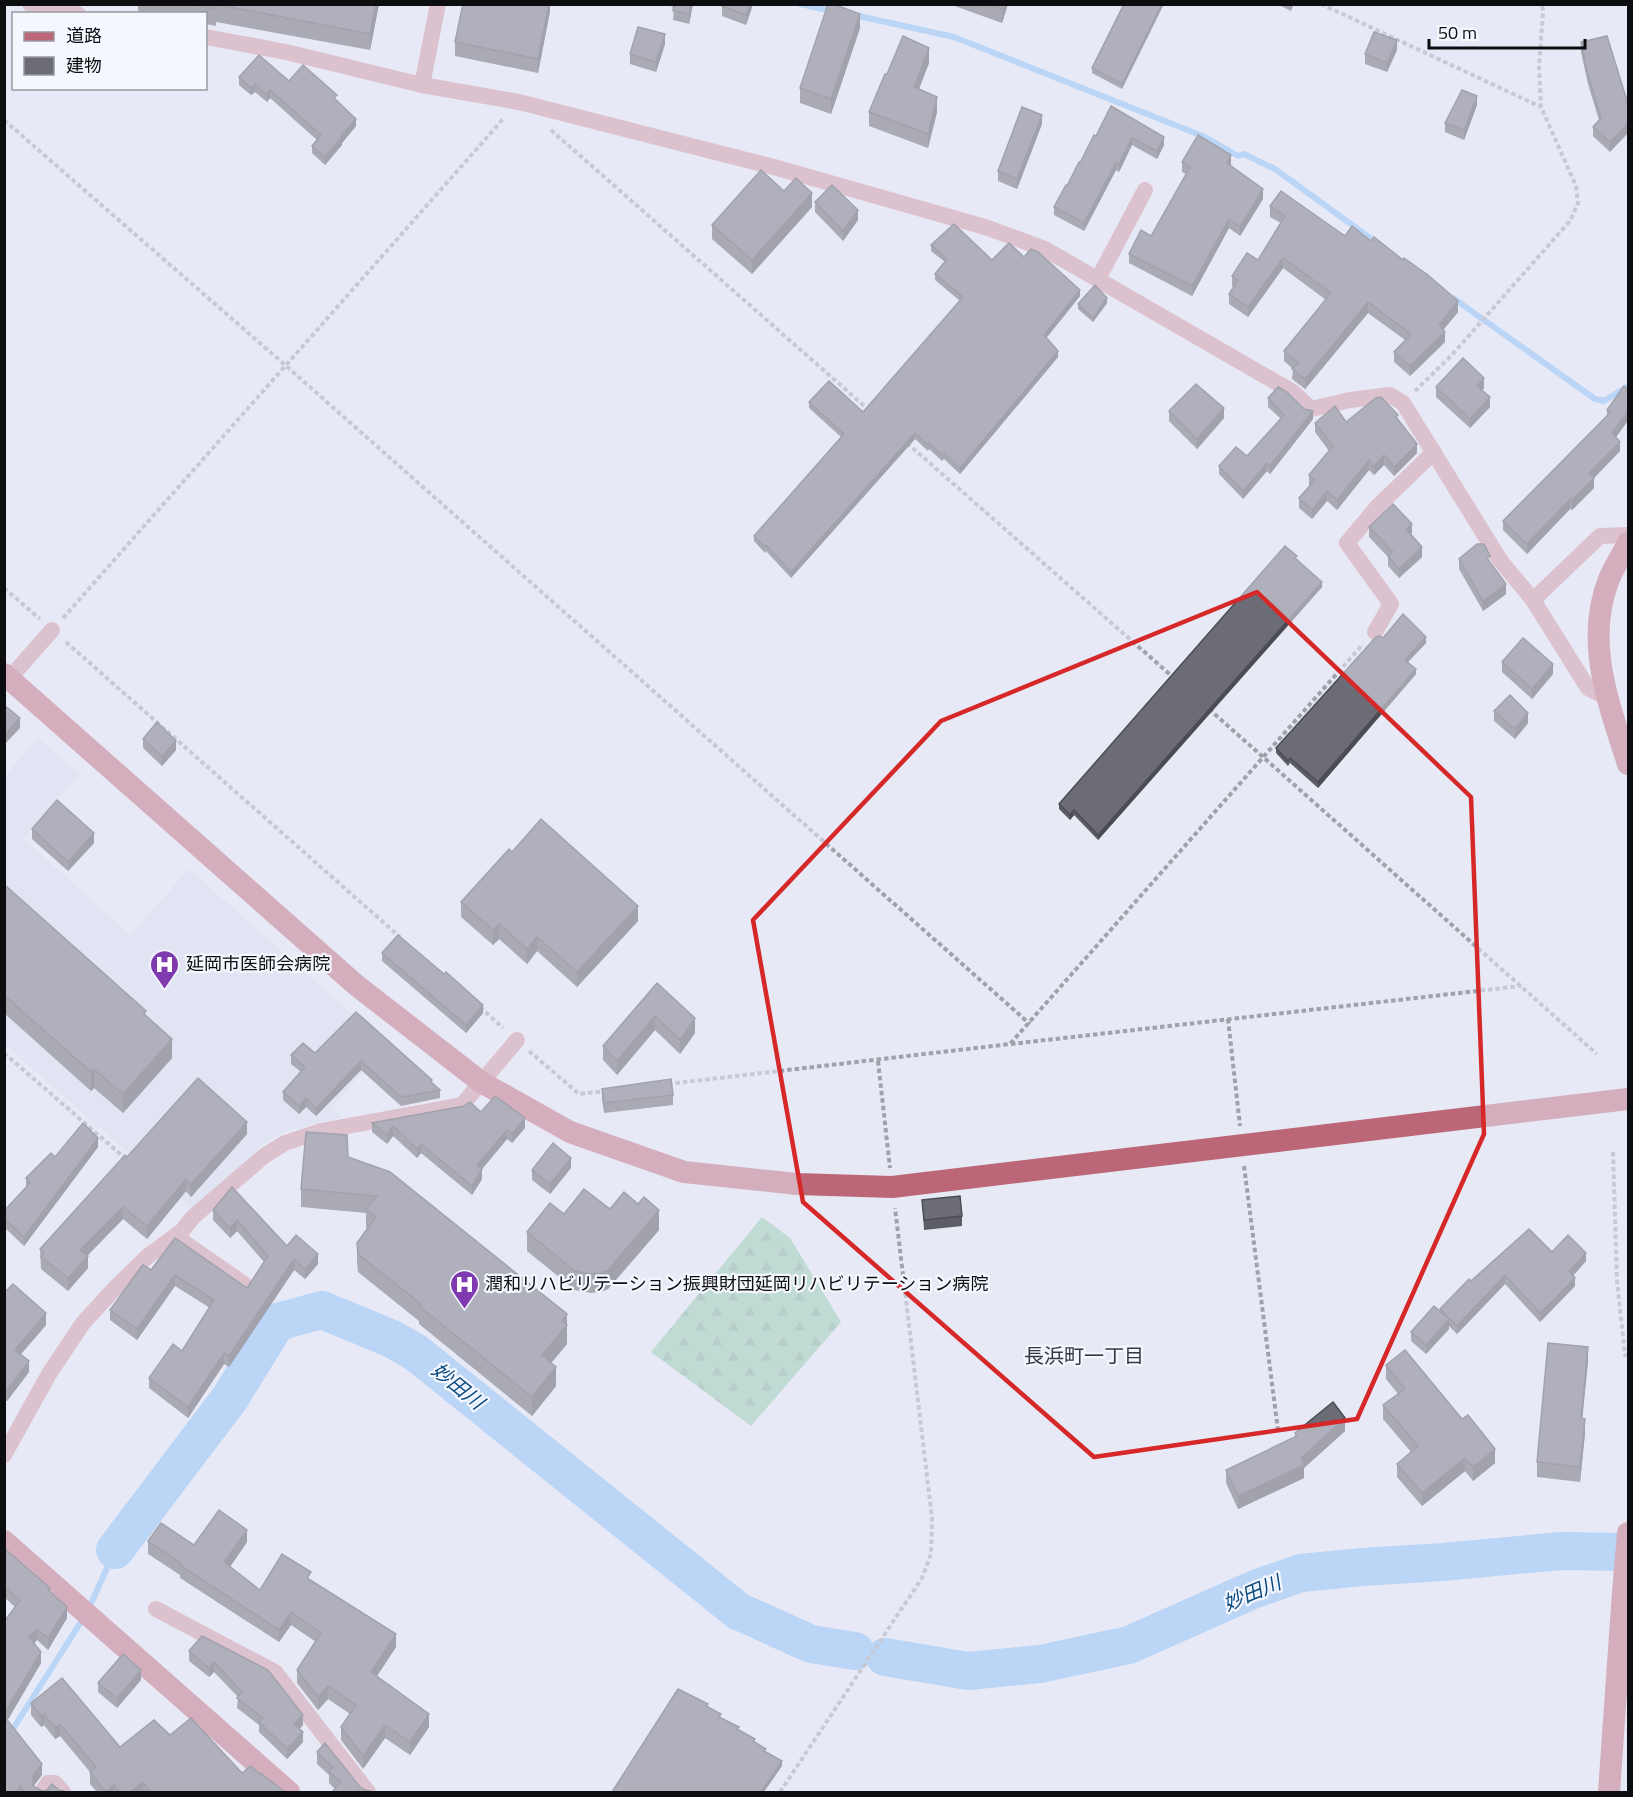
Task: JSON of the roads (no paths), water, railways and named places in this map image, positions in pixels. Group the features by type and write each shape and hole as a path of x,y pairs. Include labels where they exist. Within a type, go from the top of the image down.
{"street":[{"path":"30,4 68,12"},
{"path":"422,85 438,4"},
{"path":"207,37 286,52 422,85 519,102 774,167 985,227 1045,249 1293,392 1311,409 1350,400 1390,395 1403,403 1500,560 1533,600 1588,688 1607,698"},
{"path":"1098,279 1145,190"},
{"path":"1374,632 1391,604 1347,543 1378,506 1434,452"},
{"path":"1533,600 1600,536 1629,535"},
{"path":"1629,543 1609,579 1602,603 1598,636 1601,676 1629,764"},
{"path":"52,630 7,676 356,986 481,1082 570,1132 684,1172 797,1184 892,1187 1629,1099"},
{"path":"4,1455 49,1374 83,1323 148,1256 182,1231 193,1217 264,1156 285,1143 321,1131 462,1105 517,1040"},
{"path":"175,1236 244,1284"},
{"path":"1609,1792 1629,1533"},
{"path":"4,1541 289,1792"},
{"path":"156,1609 275,1672 368,1792"},
{"path":"42,1792 48,1783 55,1783 63,1792"}],"waterway":[{"path":"800,4 832,11"},
{"path":"854,15 954,37 1205,137 1238,156 1244,154 1275,169 1377,243"},
{"path":"1453,298 1595,399 1604,401 1628,386"},
{"name":"妙田川","path":"115,1550 230,1398 277,1322 322,1310 392,1339 415,1352 738,1611 811,1644 855,1651"},
{"path":"89,1608 115,1550"},
{"name":"妙田川","path":"885,1657 968,1671 1040,1664 1129,1645 1255,1589 1301,1573 1561,1551 1628,1552"},
{"path":"4,1743 84,1617"}],"place":[{"name":"延岡市医師会病院","path":"165,990"},
{"name":"潤和リハビリテーション振興財団延岡リハビリテーション病院","path":"464,1310"}],"district":[{"name":"長浜町一丁目","path":"1084,1356"}]}
